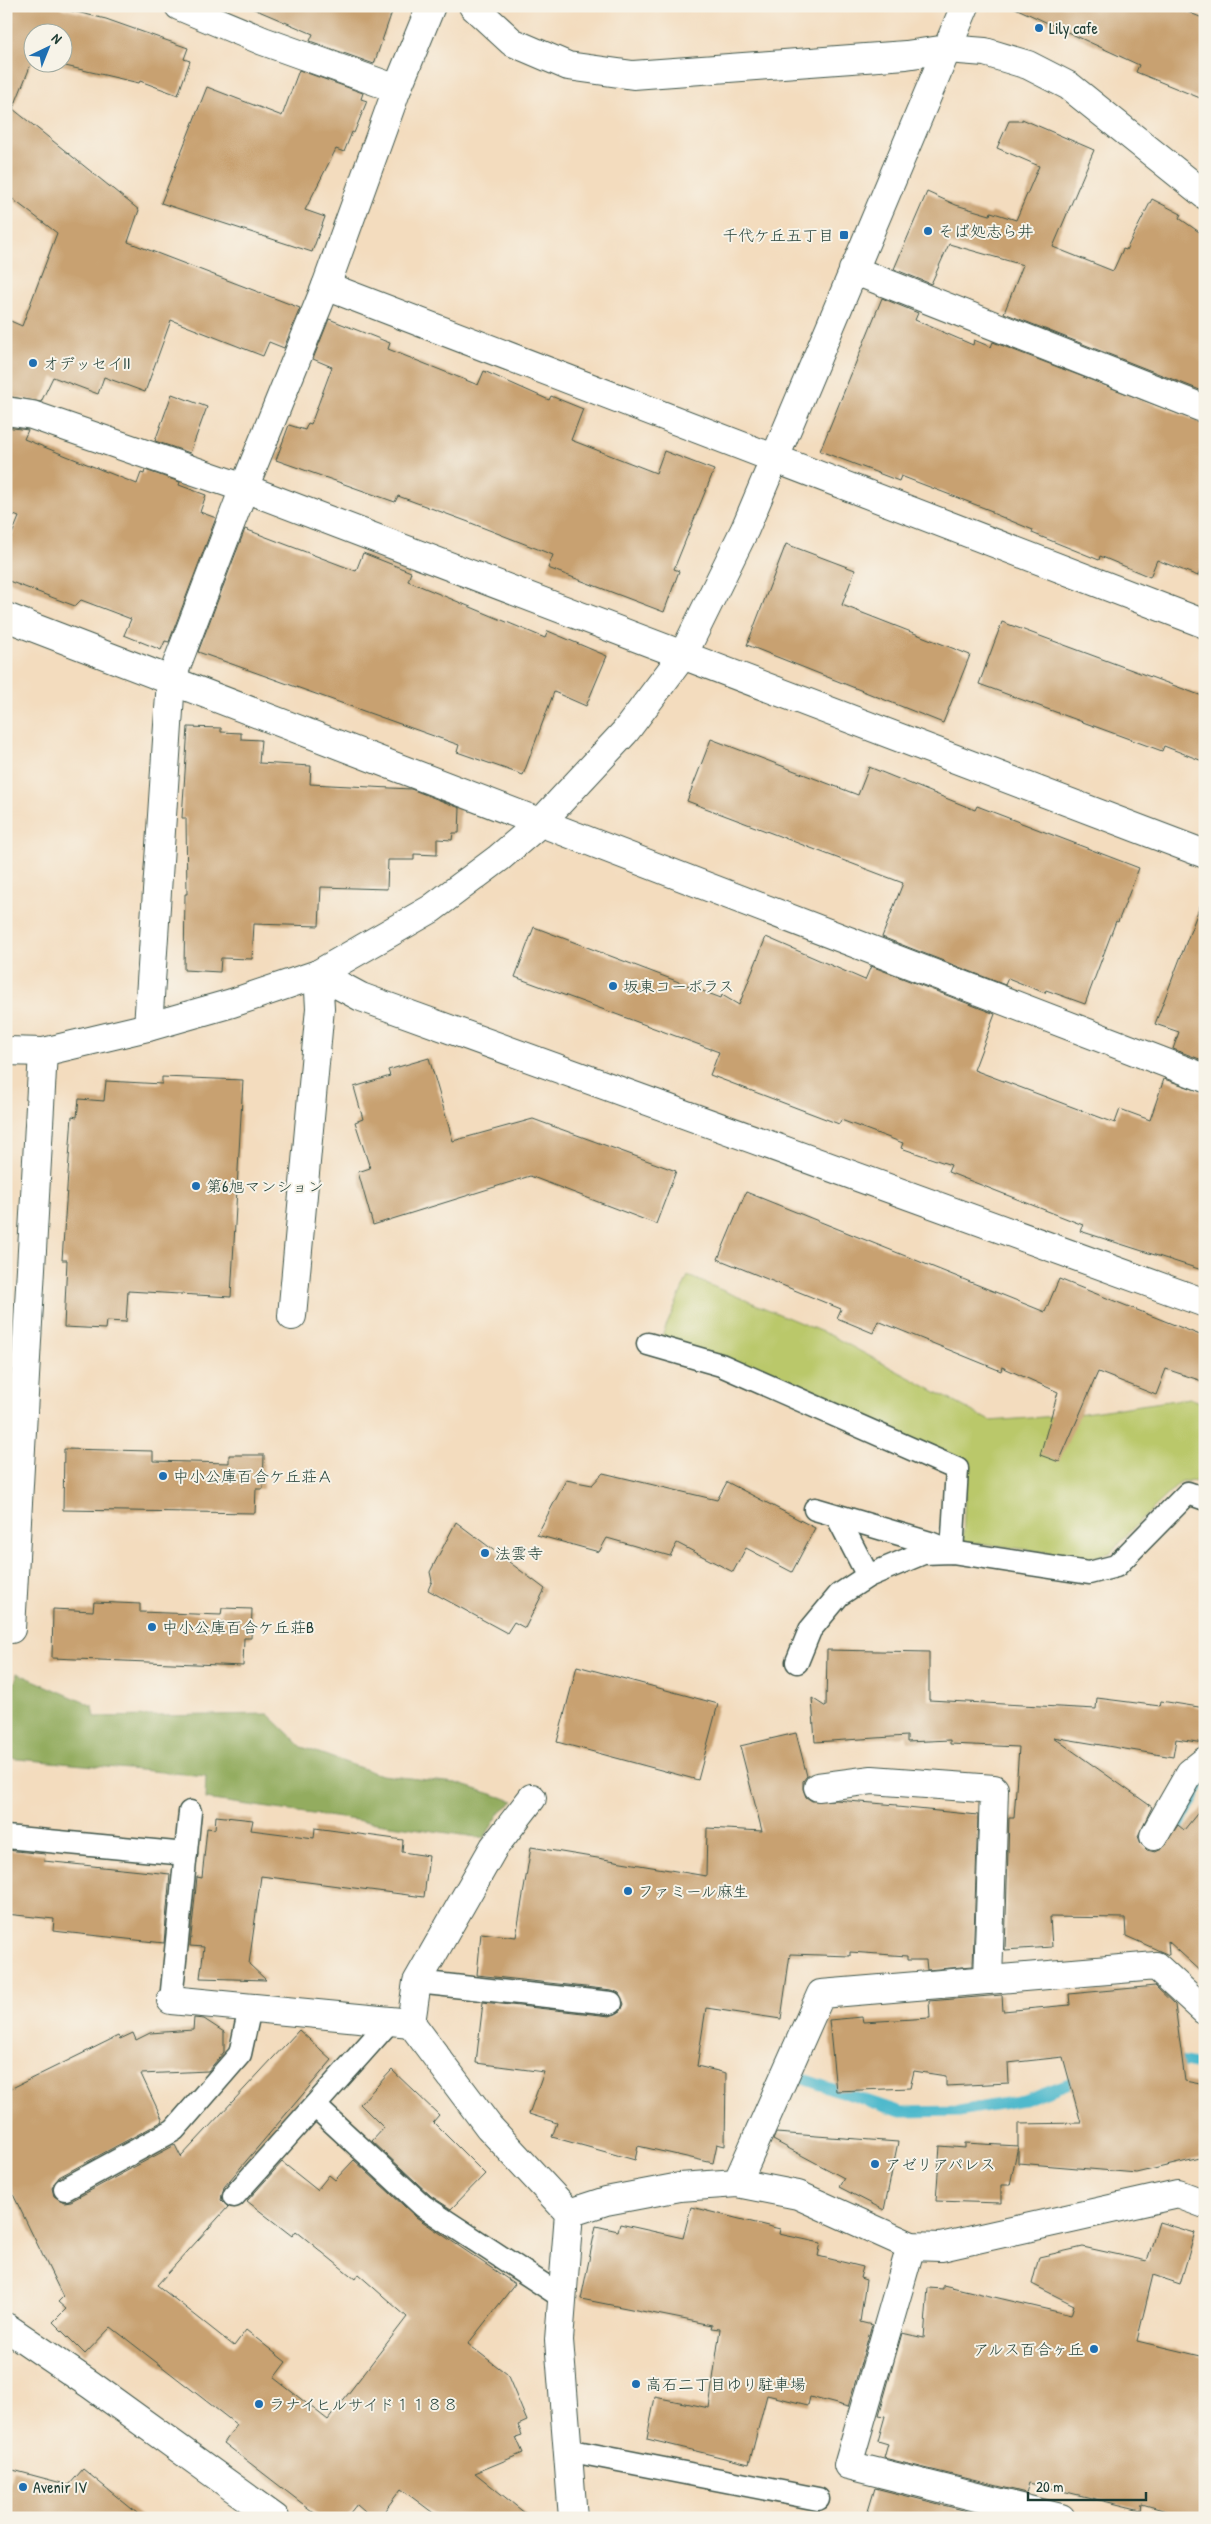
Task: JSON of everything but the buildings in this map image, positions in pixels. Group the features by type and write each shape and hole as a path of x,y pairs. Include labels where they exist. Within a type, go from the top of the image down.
{"street":[{"path":"179,6 263,41 397,89"},
{"path":"148,1027 171,680 244,488 326,286 397,89 431,6"},
{"path":"473,6 512,42 568,66 633,75 906,55 947,49 985,52 1019,62 1069,86 1205,195"},
{"path":"6,1052 42,1052 148,1027 232,1003 318,974 431,909 499,858 541,822 625,732 683,655 745,529 773,458 965,6"},
{"path":"853,270 1205,409"},
{"path":"326,286 1205,624"},
{"path":"6,411 32,415 244,488 1205,854"},
{"path":"6,617 1205,1078"},
{"path":"318,974 361,997 1205,1303"},
{"path":"292,1316 320,1008 318,974"},
{"path":"6,1629 11,1629 42,1052"},
{"path":"1154,1836 1190,1773 1205,1761"},
{"path":"818,1788 872,1780 994,1789 988,1980"},
{"path":"401,2022 417,1982 494,1847 532,1798"},
{"path":"737,2183 821,1994 1156,1966 1205,2011"},
{"path":"171,2000 401,2022 489,2126 569,2214 559,2340 573,2518"},
{"path":"569,2214 606,2201 680,2187 737,2183 798,2195 911,2246 942,2247 1178,2194 1205,2204"},
{"path":"911,2246 848,2465 1061,2518"},
{"path":"6,2327 91,2385 275,2518"}],"lane":[{"path":"648,1344 721,1365 957,1469 952,1552"},
{"path":"797,1662 810,1630 839,1595 868,1576 923,1553 952,1552 1089,1573 1116,1566 1188,1493 1205,1499"},
{"path":"815,1509 930,1543 952,1552"},
{"path":"837,1516 868,1576"},
{"path":"171,2000 190,1812"},
{"path":"6,1837 186,1854"},
{"path":"417,1982 611,2003"},
{"path":"65,2188 174,2130 240,2054 250,2008"},
{"path":"234,2196 315,2106 401,2022"},
{"path":"315,2106 422,2206 562,2297"},
{"path":"567,2450 818,2499"}],"green space":[{"path":"688,1276 832,1336 990,1421 1070,1415 1190,1398 1205,1404 1205,1482 1182,1481 1110,1553 1089,1558 963,1541 966,1466 661,1338"},
{"path":"17,1673 93,1706 95,1717 268,1714 302,1747 381,1775 456,1783 514,1801 501,1811 484,1838 205,1799 206,1776 6,1758 6,1693 16,1680"}],"waterway":[{"path":"1172,1840 1202,1781 1205,1780"},
{"path":"1169,2059 1205,2066"},
{"path":"800,2078 901,2112 959,2111 1024,2100 1083,2078"}],"place":[{"name":"Lily cafe","path":"1039,28"},
{"name":"そば処志ら井","path":"928,231"},
{"name":"千代ケ丘五丁目","path":"844,235"},
{"name":"オデッセイII","path":"33,363"},
{"name":"坂東コーポラス","path":"613,986"},
{"name":"第6旭マンション","path":"196,1186"},
{"name":"中小公庫百合ケ丘荘Ａ","path":"163,1476"},
{"name":"法雲寺","path":"485,1553"},
{"name":"中小公庫百合ケ丘荘B","path":"152,1627"},
{"name":"ファミール麻生","path":"628,1891"},
{"name":"アゼリアパレス","path":"875,2164"},
{"name":"アルス百合ヶ丘","path":"1094,2349"},
{"name":"高石二丁目ゆり駐車場","path":"636,2384"},
{"name":"ラナイヒルサイド１１８８","path":"259,2404"},
{"name":"Avenir IV","path":"23,2487"}]}
